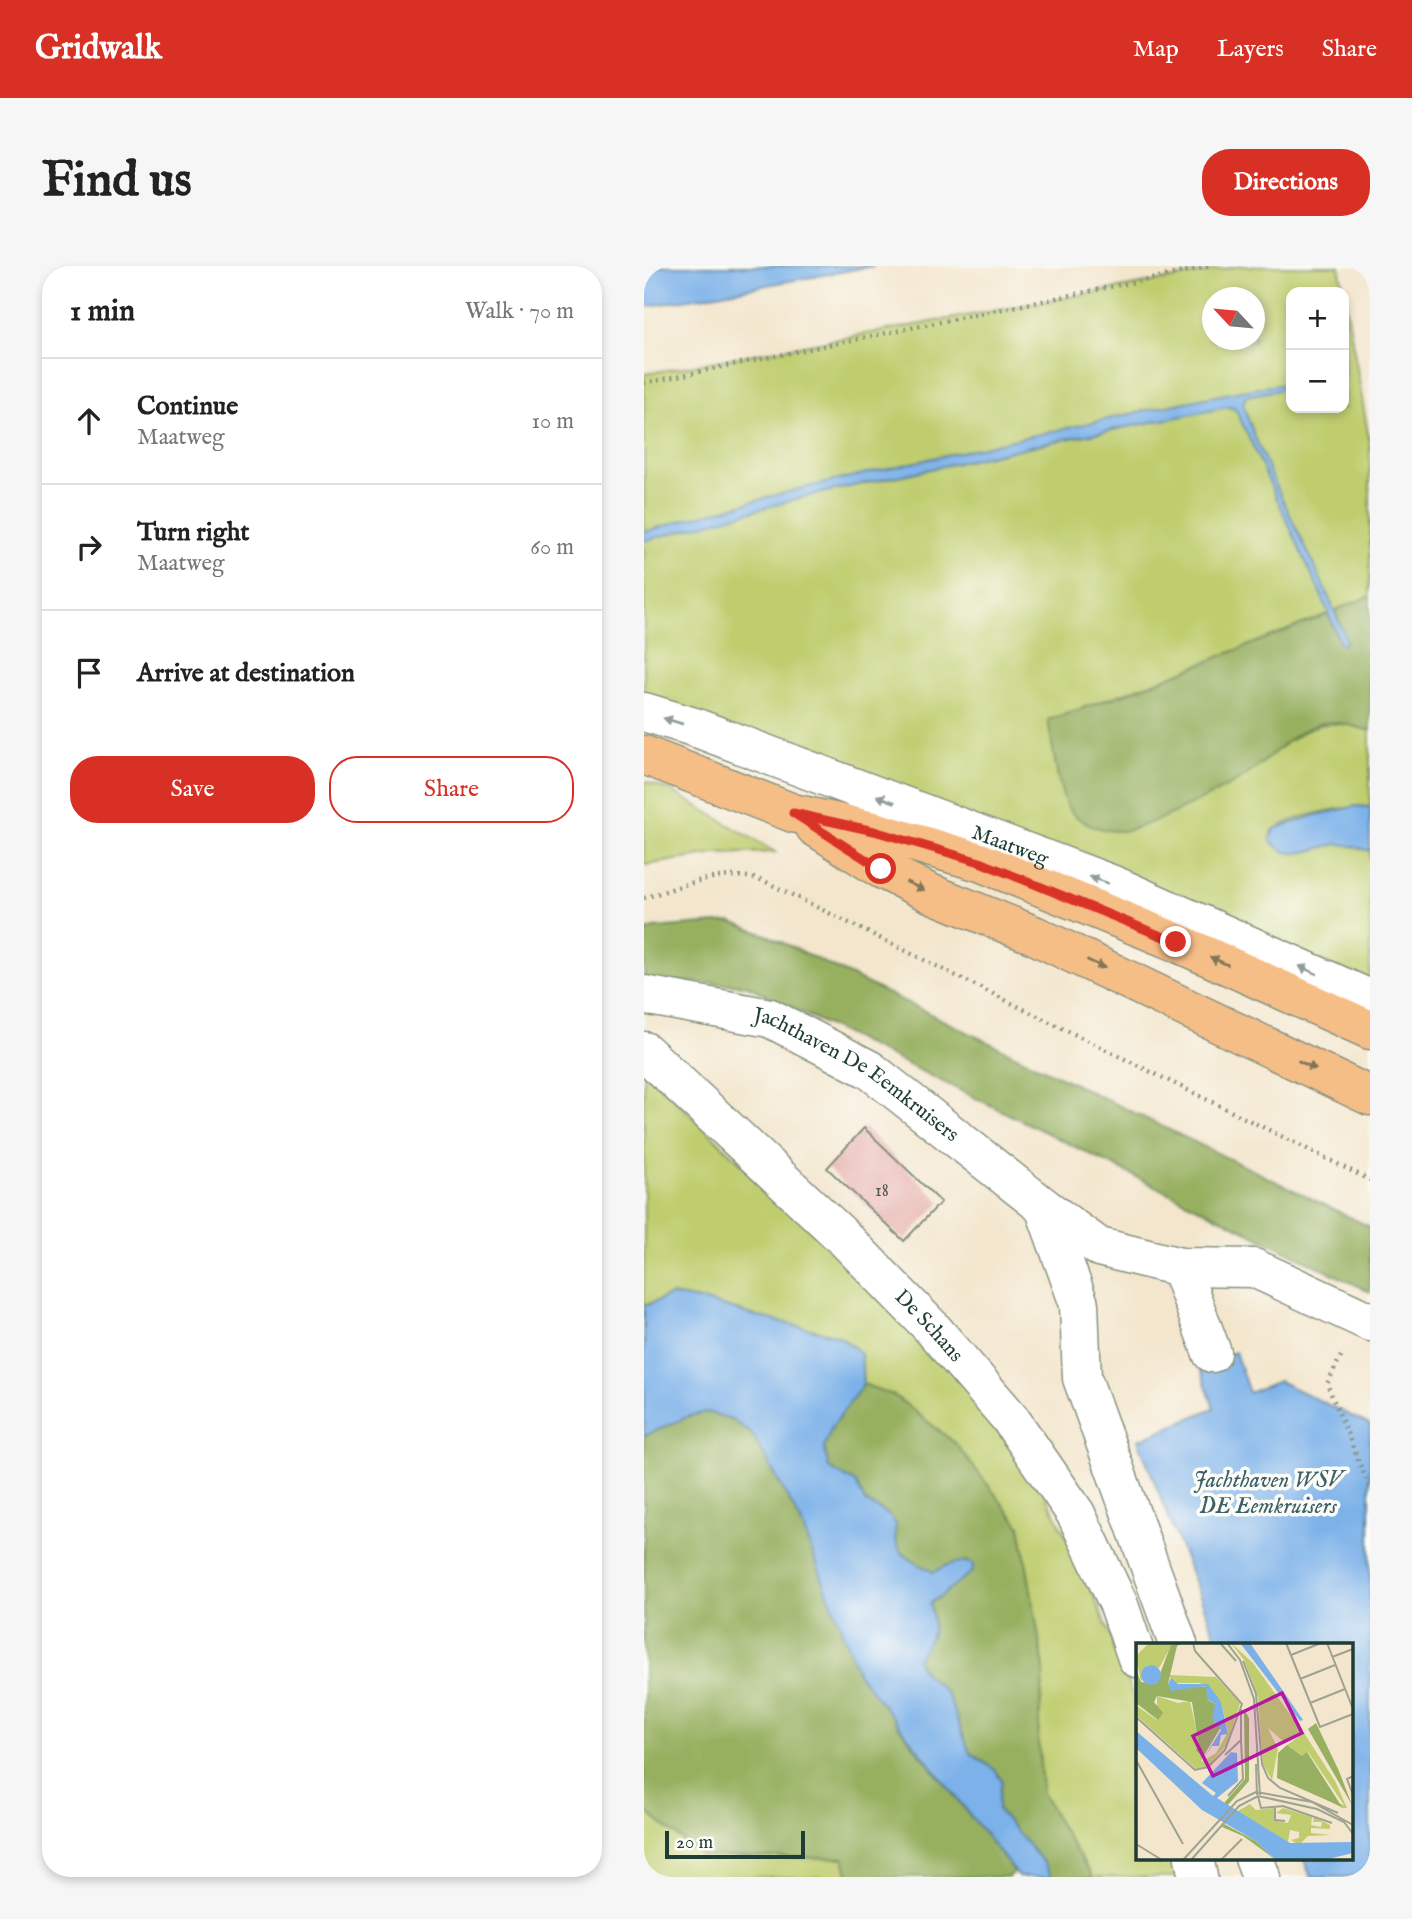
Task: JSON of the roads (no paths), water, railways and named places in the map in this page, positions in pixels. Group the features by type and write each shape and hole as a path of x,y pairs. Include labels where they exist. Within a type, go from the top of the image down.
{"main road":[{"name":"Maatweg","path":"644,755 793,813 874,831 980,862 1176,942 1370,1030"},
{"name":"Maatweg","path":"793,813 881,869 930,894 1034,935 1370,1096"}],"street":[{"name":"Maatweg","path":"644,712 707,732 1116,887 1370,999"},
{"name":"Jachthaven De Eemkruisers","path":"644,995 771,1018 870,1070 1044,1208 1099,1247 1180,1267 1254,1268 1366,1320"},
{"name":"De Schans","path":"644,1051 842,1236 930,1327 1009,1417 1076,1514 1119,1605 1136,1655"},
{"path":"1044,1208 1079,1304 1082,1378 1178,1643"},
{"path":"1180,1267 1212,1353"},
{"path":"1255,1860 1261,1877"}],"water":[{"path":"644,266 874,266 644,307"},
{"path":"1286,384 1286,389 1246,396 1243,404 1266,464 1334,611 1346,641 1343,645 1238,414 1235,409 1229,407 1051,442 804,497 644,541 644,532 738,505 1224,394"},
{"path":"1357,806 1370,807 1370,851 1337,844 1293,853 1277,847 1270,839 1274,829 1316,815"},
{"path":"672,1295 839,1336 861,1353 863,1384 832,1427 824,1447 829,1468 856,1483 865,1502 889,1515 896,1524 896,1543 910,1559 933,1572 958,1562 973,1564 973,1571 930,1604 932,1633 917,1659 926,1674 947,1694 970,1753 994,1769 1002,1781 998,1810 1044,1863 1052,1877 1019,1877 858,1673 801,1522 753,1435 731,1419 707,1412 689,1416 644,1436 644,1306"},
{"name":"Jachthaven WSV DE Eemkruisers","path":"1235,1352 1249,1393 1279,1381 1370,1425 1370,1877 1311,1877 1304,1860 1352,1860 1352,1643 1219,1643 1138,1440 1214,1408 1199,1365"}]}
